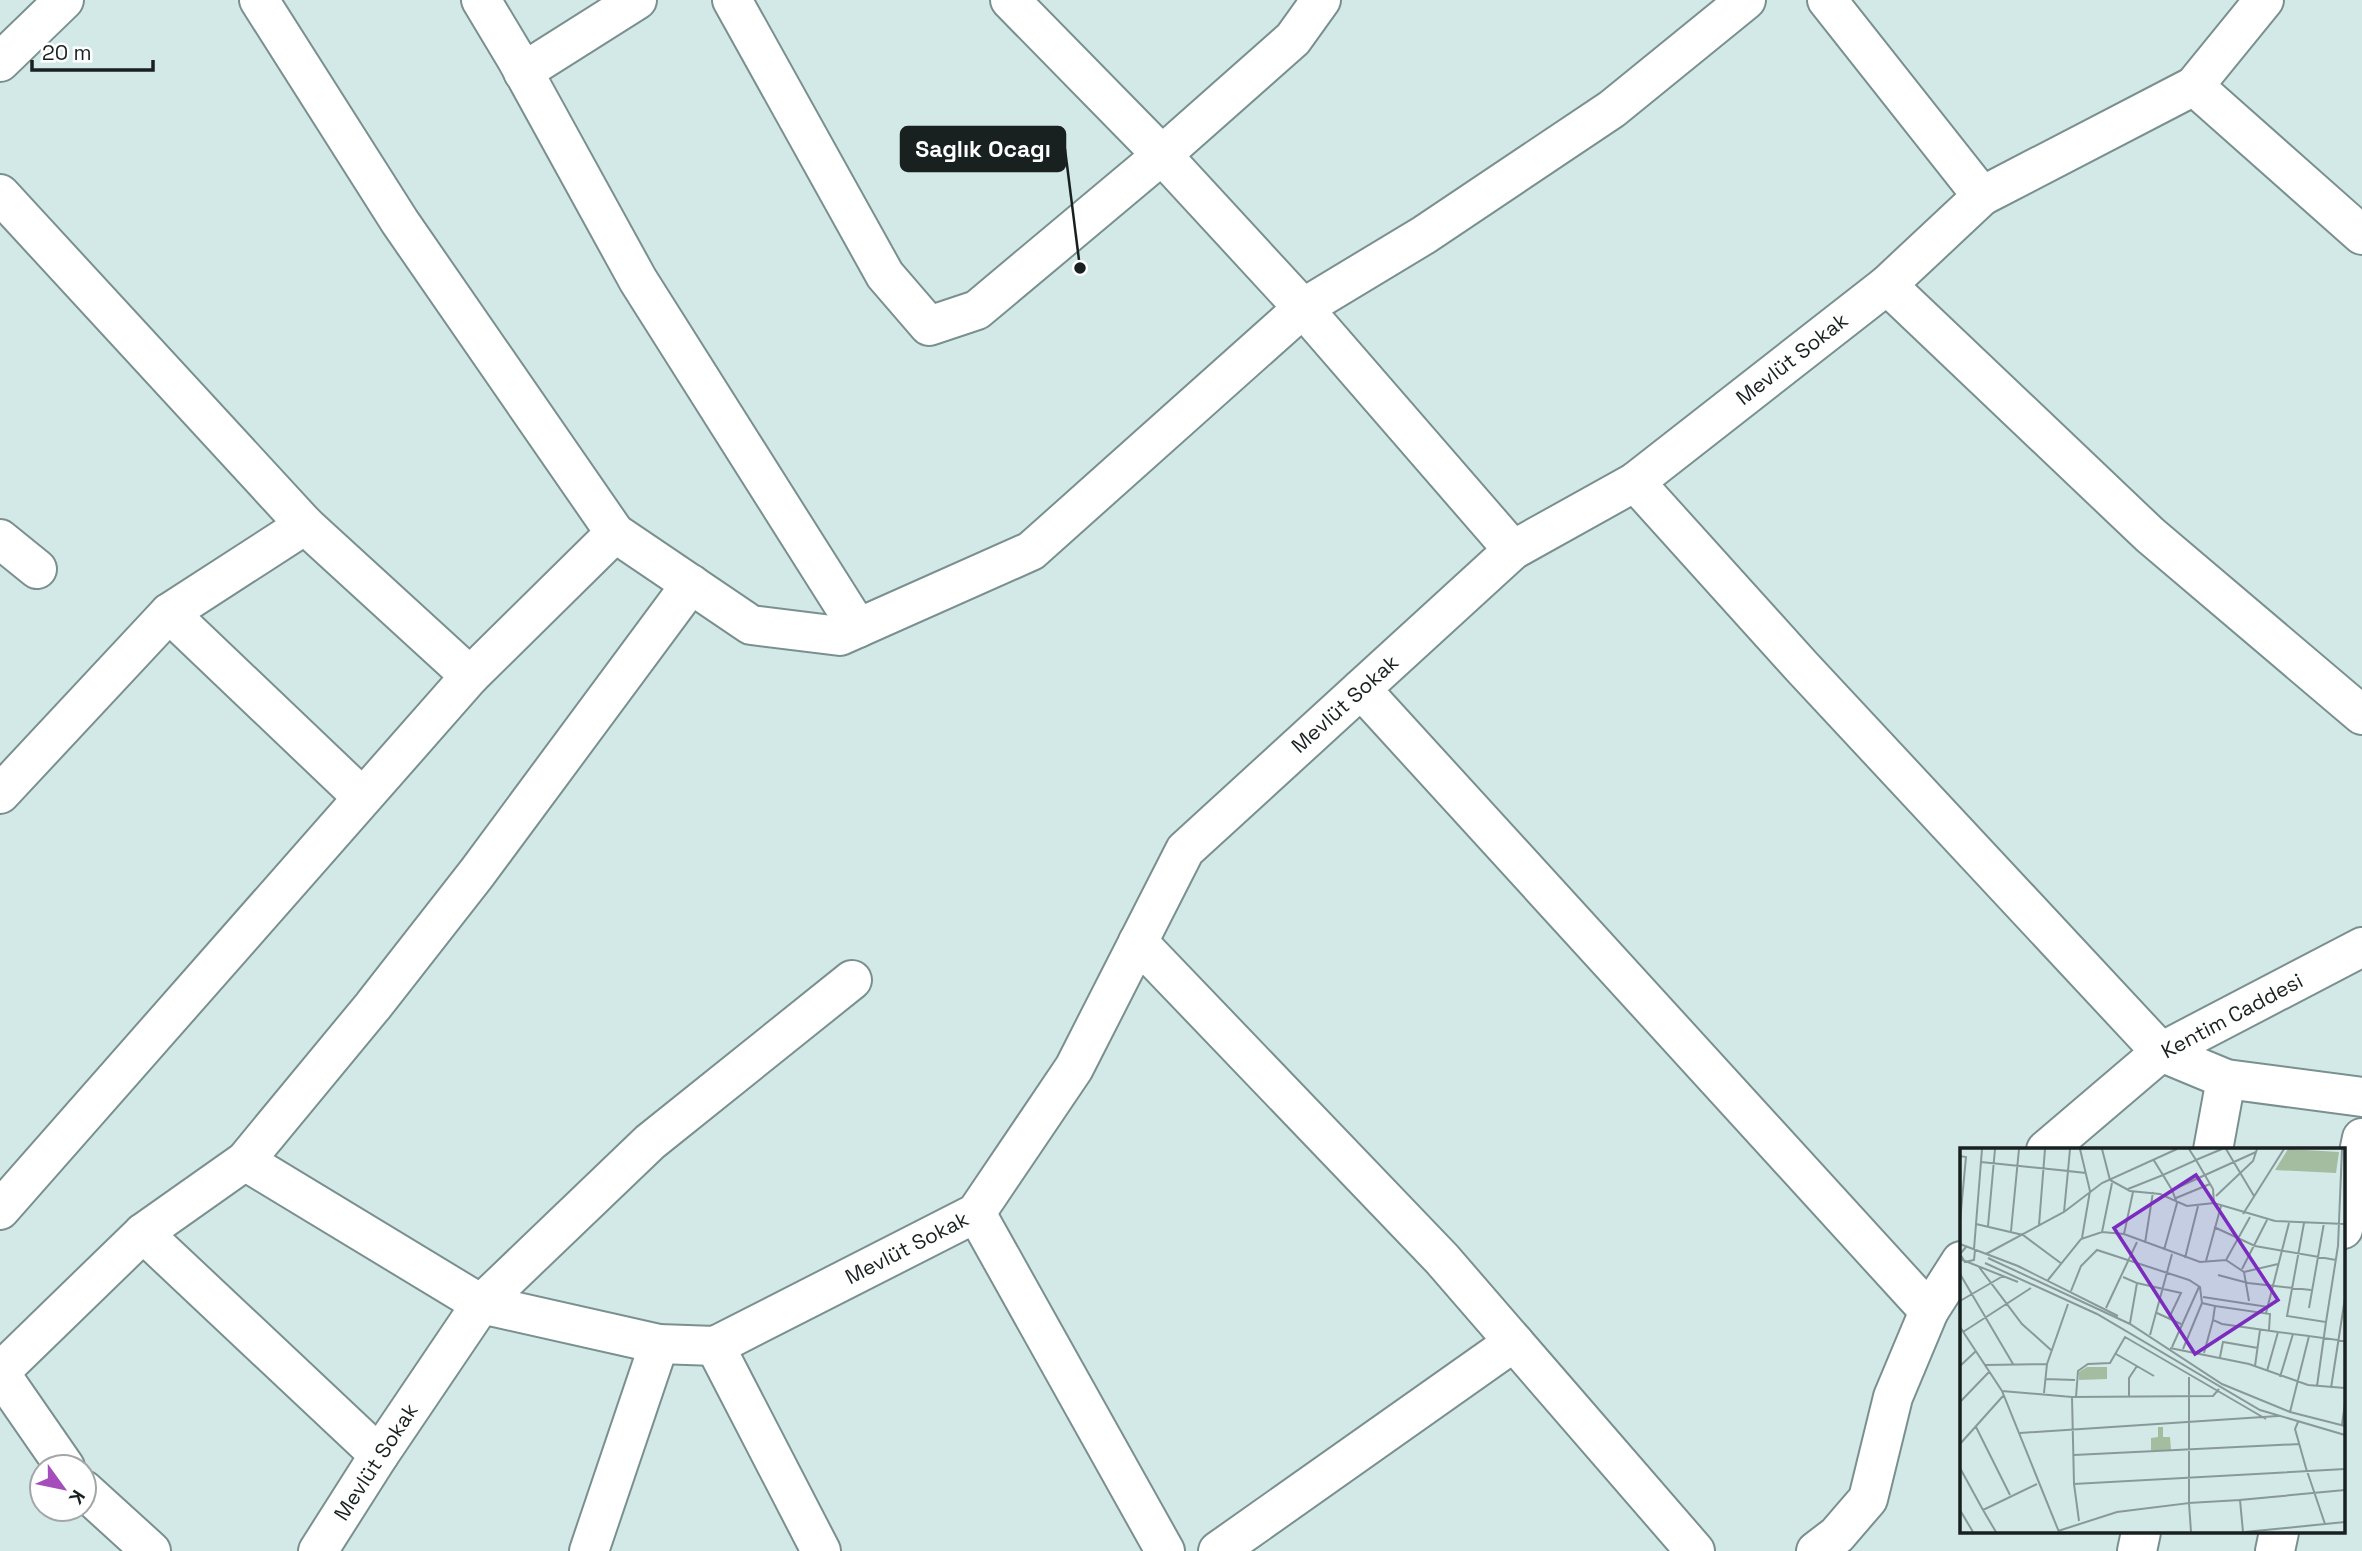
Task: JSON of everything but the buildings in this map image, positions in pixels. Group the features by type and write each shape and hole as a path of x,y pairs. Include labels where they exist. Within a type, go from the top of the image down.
{"street":[{"path":"0,62 64,0"},
{"path":"259,0 400,222 615,533 751,625 840,636 1031,551 1303,308 1424,235 1612,108 1746,0"},
{"path":"481,0 638,280 858,628"},
{"path":"523,72 636,0"},
{"path":"732,0 885,275 929,326 977,310 1162,155 1293,39 1321,0"},
{"path":"1010,0 1162,155 1303,308 1513,550"},
{"path":"1827,0 1982,196"},
{"name":"Mevlüt Sokak","path":"245,1161 481,1304 659,1344 715,1346 976,1213 1074,1068 1185,850 1513,550 1635,482 1887,285 1982,196 2194,86 2264,0"},
{"path":"2194,86 2362,235"},
{"path":"0,194 305,525 470,676"},
{"path":"1887,285 2150,535 2362,715"},
{"path":"1635,482 1802,667 2161,1052 2226,1079 2362,1097"},
{"path":"0,794 169,613 305,525"},
{"path":"0,1210 470,676 615,533"},
{"path":"0,539 37,569"},
{"path":"55,1453 0,1373 143,1233 245,1161 373,1006 477,873 691,584"},
{"path":"169,613 362,797"},
{"path":"1361,689 1929,1311"},
{"path":"1138,942 1442,1259 1695,1551"},
{"name":"Kentim Caddesi","path":"2048,1148 2161,1052 2362,947"},
{"path":"481,1304 650,1142 852,980"},
{"path":"2213,1148 2226,1079"},
{"path":"2344,1224 2362,1138"},
{"path":"976,1213 1165,1551"},
{"path":"143,1233 379,1455"},
{"path":"1835,1546 1868,1499 1893,1397 1929,1311 1960,1263"},
{"name":"Mevlüt Sokak","path":"318,1551 481,1304"},
{"path":"1217,1551 1514,1342"},
{"path":"589,1551 659,1344"},
{"path":"715,1346 821,1551"},
{"path":"98,1503 151,1551"}],"place":[{"name":"Saglık Ocagı","path":"1080,268"}]}
